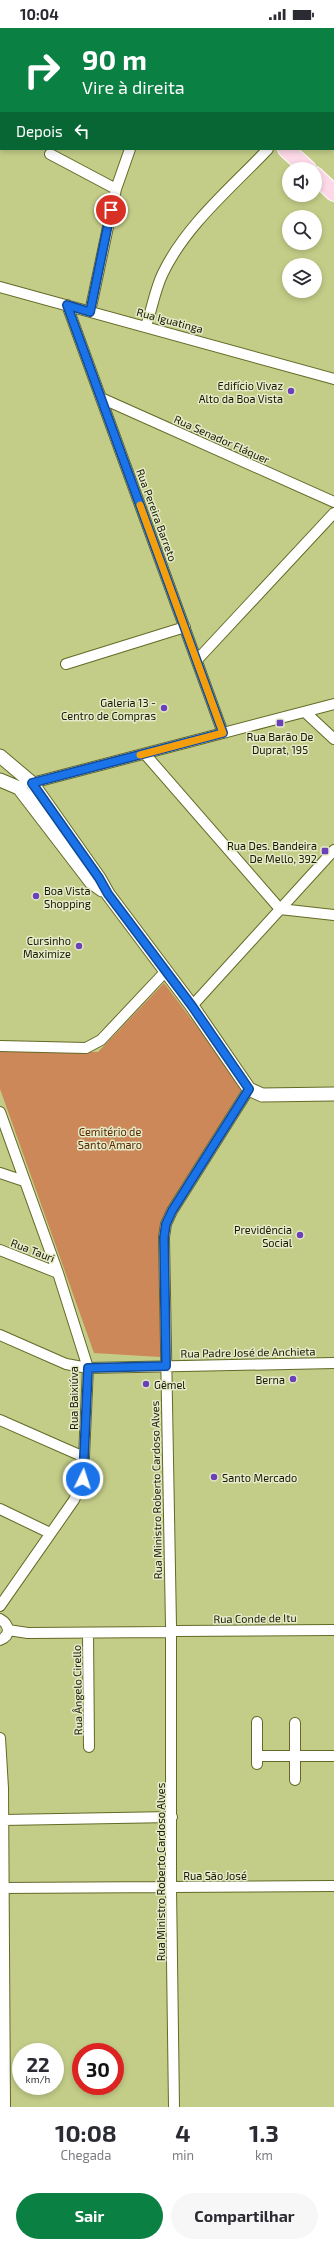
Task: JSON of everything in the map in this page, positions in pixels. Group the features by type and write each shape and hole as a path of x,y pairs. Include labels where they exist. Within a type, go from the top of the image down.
{"main road":[{"path":"287,150 300,162"},
{"path":"322,182 334,193"}],"street":[{"path":"90,312 116,189 130,150"},
{"path":"146,326 162,274 177,249 196,224 267,150"},
{"path":"50,154 116,189"},
{"name":"Rua Iguatinga","path":"0,287 334,379"},
{"name":"Rua Pereira Barreto","path":"67,305 223,733"},
{"name":"Rua Senador Fláquer","path":"101,398 334,502"},
{"path":"197,660 334,513"},
{"path":"66,664 185,627"},
{"path":"20,788 32,783 334,704"},
{"path":"305,712 334,739"},
{"path":"144,754 280,909 334,915"},
{"path":"0,756 32,783 99,878 108,894 192,1006 249,1089 262,1095 334,1094"},
{"path":"0,780 20,788 91,882 108,894"},
{"path":"192,1006 334,850"},
{"path":"0,1046 86,1048 94,1045 101,1040 165,972"},
{"name":"Rua Ministro Roberto Cardoso Alves","path":"174,2107 171,1887 171,1631 164,1237 166,1224 172,1211 249,1089"},
{"name":"Rua Baixiúva","path":"0,1112 58,1273 88,1368 83,1479 74,1500 1,1604"},
{"path":"0,1173 24,1181"},
{"name":"Rua Tauri","path":"0,1250 58,1273"},
{"name":"Rua Padre José de Anchieta","path":"0,1336 66,1364 88,1368 334,1363"},
{"path":"0,1420 84,1457"},
{"path":"0,1509 50,1533"},
{"path":"0,1640 5,1637 1,1604"},
{"name":"Rua Conde de Itu","path":"4,1623 28,1633 334,1630"},
{"name":"Rua Ângelo Cirello","path":"88,1632 89,1747"},
{"path":"257,1722 257,1760 295,1756 334,1756"},
{"path":"295,1723 295,1780"},
{"path":"0,1738 3,1820 2,1888 6,2107"},
{"path":"3,1820 172,1817"},
{"name":"Rua São José","path":"2,1888 334,1886"}],"green space":[{"name":"Cemitério de Santo Amaro","path":"164,983 243,1087 162,1220 164,1287 160,1357 94,1353 0,1089 0,1050 98,1052"}],"slow traffic":[{"path":"140,505 223,733 140,755"}],"place":[{"name":"Edifício Vivaz Alto da Boa Vista","path":"291,391"},
{"name":"Galeria 13 - Centro de Compras","path":"164,708"},
{"name":"Rua Barão De Duprat, 195","path":"280,723"},
{"name":"Rua Des. Bandeira De Mello, 392","path":"325,851"},
{"name":"Boa Vista Shopping","path":"36,896"},
{"name":"Cursinho Maximize","path":"79,946"},
{"name":"Previdência Social","path":"300,1235"},
{"name":"Berna","path":"293,1379"},
{"name":"Gêmel","path":"146,1384"},
{"name":"Santo Mercado","path":"214,1477"}],"route":[{"path":"83,1479 88,1368 166,1366 166,1282 164,1237 166,1224 172,1211 249,1089 192,1006 108,894 99,878 32,783 223,733 67,305 90,312 111,210"}]}
